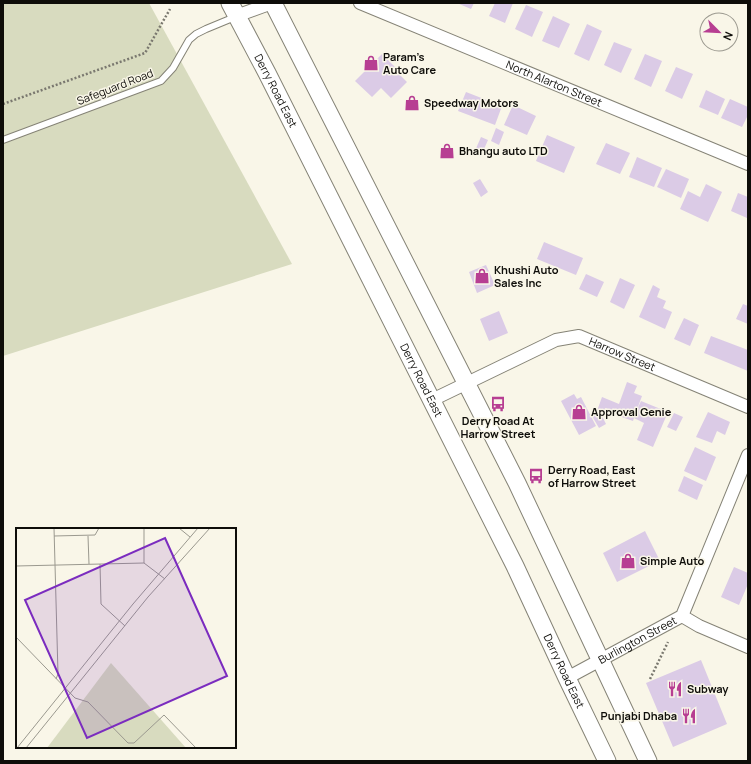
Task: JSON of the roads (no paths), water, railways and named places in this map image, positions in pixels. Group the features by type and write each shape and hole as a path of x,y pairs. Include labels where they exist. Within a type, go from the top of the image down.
{"main road":[{"path":"272,3 517,483 648,761"},
{"name":"Derry Road East","path":"233,10 267,73 515,566 607,761"}],"street":[{"path":"233,10 272,3"},
{"name":"North Alarton Street","path":"360,3 748,164"},
{"name":"Harrow Street","path":"432,400 556,340 579,336 748,407"},
{"name":"Burlington Street","path":"567,678 682,616 748,455"},
{"path":"682,616 699,626 748,647"}],"lane":[{"name":"Safeguard Road","path":"3,140 161,81 173,68 189,40 233,10"}],"place":[{"name":"Param’s Auto Care","path":"371,63"},
{"name":"Speedway Motors","path":"412,103"},
{"name":"Bhangu auto LTD","path":"447,151"},
{"name":"Khushi Auto Sales Inc","path":"482,276"},
{"name":"Derry Road At Harrow Street","path":"498,404"},
{"name":"Approval Genie","path":"579,412"},
{"name":"Derry Road, East of Harrow Street","path":"536,476"},
{"name":"Simple Auto","path":"628,561"},
{"name":"Subway","path":"675,689"},
{"name":"Punjabi Dhaba","path":"689,716"}]}
